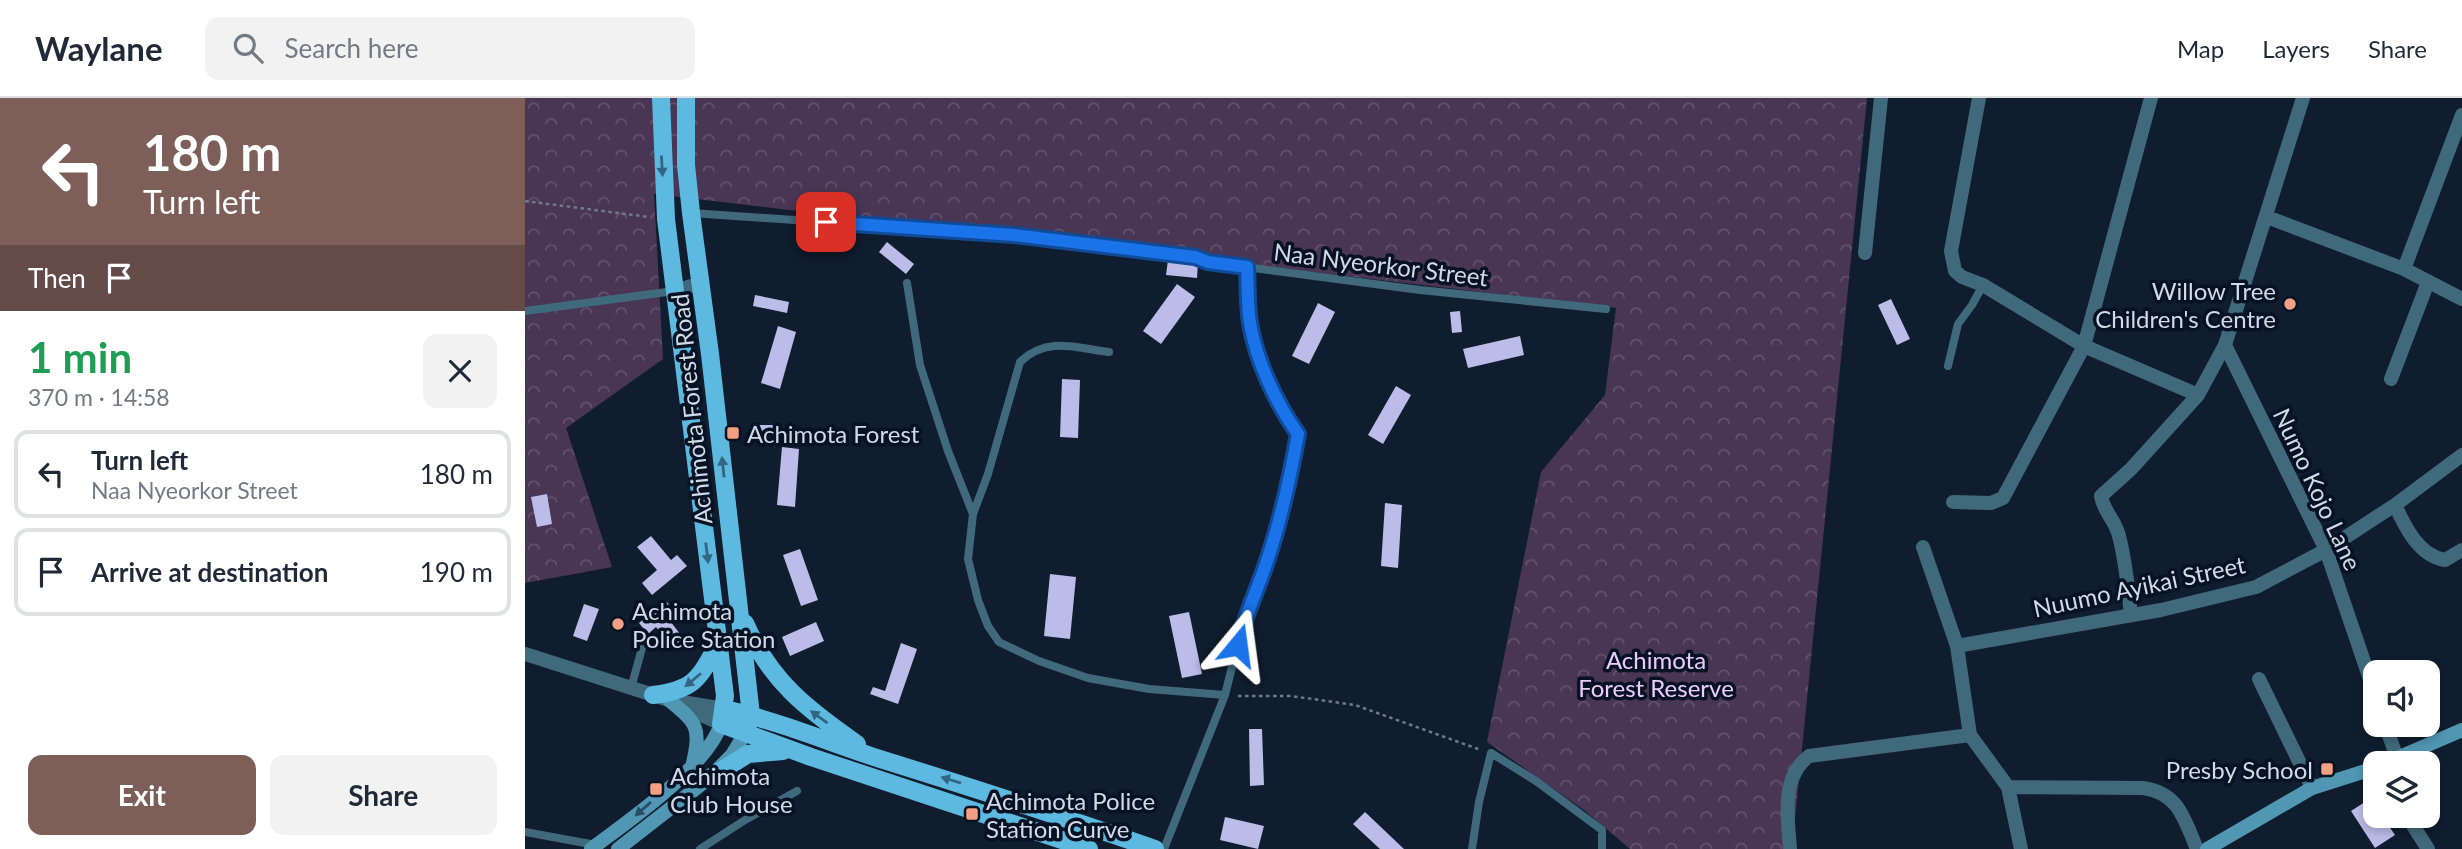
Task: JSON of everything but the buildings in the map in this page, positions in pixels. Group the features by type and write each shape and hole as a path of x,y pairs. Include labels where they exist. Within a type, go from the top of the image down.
{"main road":[{"name":"Achimota Forest Road","path":"661,98 660,126 666,219 725,696 723,716"},
{"name":"Achimota Forest Road","path":"686,98 691,213 702,283 749,724"},
{"path":"738,608 764,662 781,683 819,718 874,757"},
{"path":"661,697 695,681 718,644"},
{"path":"661,697 687,715 694,725 698,739 692,765"},
{"path":"593,847 635,815 707,750 717,736 723,716 958,782 1155,849"},
{"path":"749,724 811,757"},
{"path":"708,779 732,755 749,724"},
{"path":"2415,751 2462,730"},
{"path":"618,849 737,759 779,750 811,757 1089,849"},
{"path":"2207,849 2312,788 2363,772"}],"street":[{"path":"1865,253 1881,98"},
{"path":"1979,98 1951,251 1955,271 2084,346 2198,395"},
{"path":"1953,502 1991,503 2003,498 2084,346 2151,98"},
{"path":"2131,615 2119,535 2111,516 2102,506 2101,496 2131,469 2198,395 2225,345 2303,98"},
{"path":"2404,269 2462,115"},
{"path":"2267,217 2404,269 2462,299"},
{"path":"2391,379 2428,282"},
{"path":"674,291 702,283"},
{"name":"Numo Kojo Lane","path":"2225,345 2326,551 2363,660"},
{"name":"Nuumo Ayikai Street","path":"1957,646 2161,610 2256,587 2326,551 2395,505 2462,455"},
{"path":"2395,505 2407,531 2437,559 2445,560 2462,550"},
{"path":"1923,547 1957,646 1970,735 2008,788 2021,849"},
{"path":"525,654 723,716"},
{"path":"2259,679 2312,788"},
{"path":"1790,849 1787,794 1809,756 1970,735"},
{"path":"2008,788 2158,790 2180,808 2197,849"},
{"path":"2415,828 2428,849"}],"lane":[{"name":"Naa Nyeorkor Street","path":"691,213 1014,235 1195,257 1208,262 1420,290 1606,309"},
{"path":"1164,849 1226,695 1244,619 1265,567 1287,493 1298,434 1283,413 1267,380 1250,323 1247,267"},
{"path":"907,283 920,365 947,451 973,514"},
{"path":"1948,366 1958,324 1983,285"},
{"path":"525,311 674,291"},
{"path":"1109,352 1047,345 1031,351 1020,362 989,474 973,514 968,559 978,600 988,626 999,642 1039,661 1088,678 1149,689 1226,695"},
{"path":"631,688 644,641"},
{"path":"1472,849 1479,802 1491,753 1536,781 1602,830 1602,849"},
{"path":"700,849 744,820 797,792"},
{"path":"525,832 593,847"}],"path":[{"path":"525,201 666,219"},
{"path":"1226,695 1291,696 1355,705 1461,745 1491,753"}],"green space":[{"name":"Achimota Forest Reserve","path":"525,98 1867,98 1792,849 1630,849 1584,810 1487,742 1541,472 1605,395 1616,308 654,194 663,359 566,428 612,567 525,583"}],"place":[{"name":"Willow Tree Children's Centre","path":"2290,304"},
{"name":"Achimota Forest","path":"733,433"},
{"name":"Achimota Police Station","path":"618,624"},
{"name":"Presby School","path":"2327,769"},
{"name":"Achimota Club House","path":"656,789"},
{"name":"Achimota Police Station Curve","path":"972,814"}],"route":[{"path":"826,222 1014,235 1195,257 1208,262 1247,267 1250,323 1267,380 1283,413 1298,434 1287,493 1265,567 1244,619 1238,645"}]}
